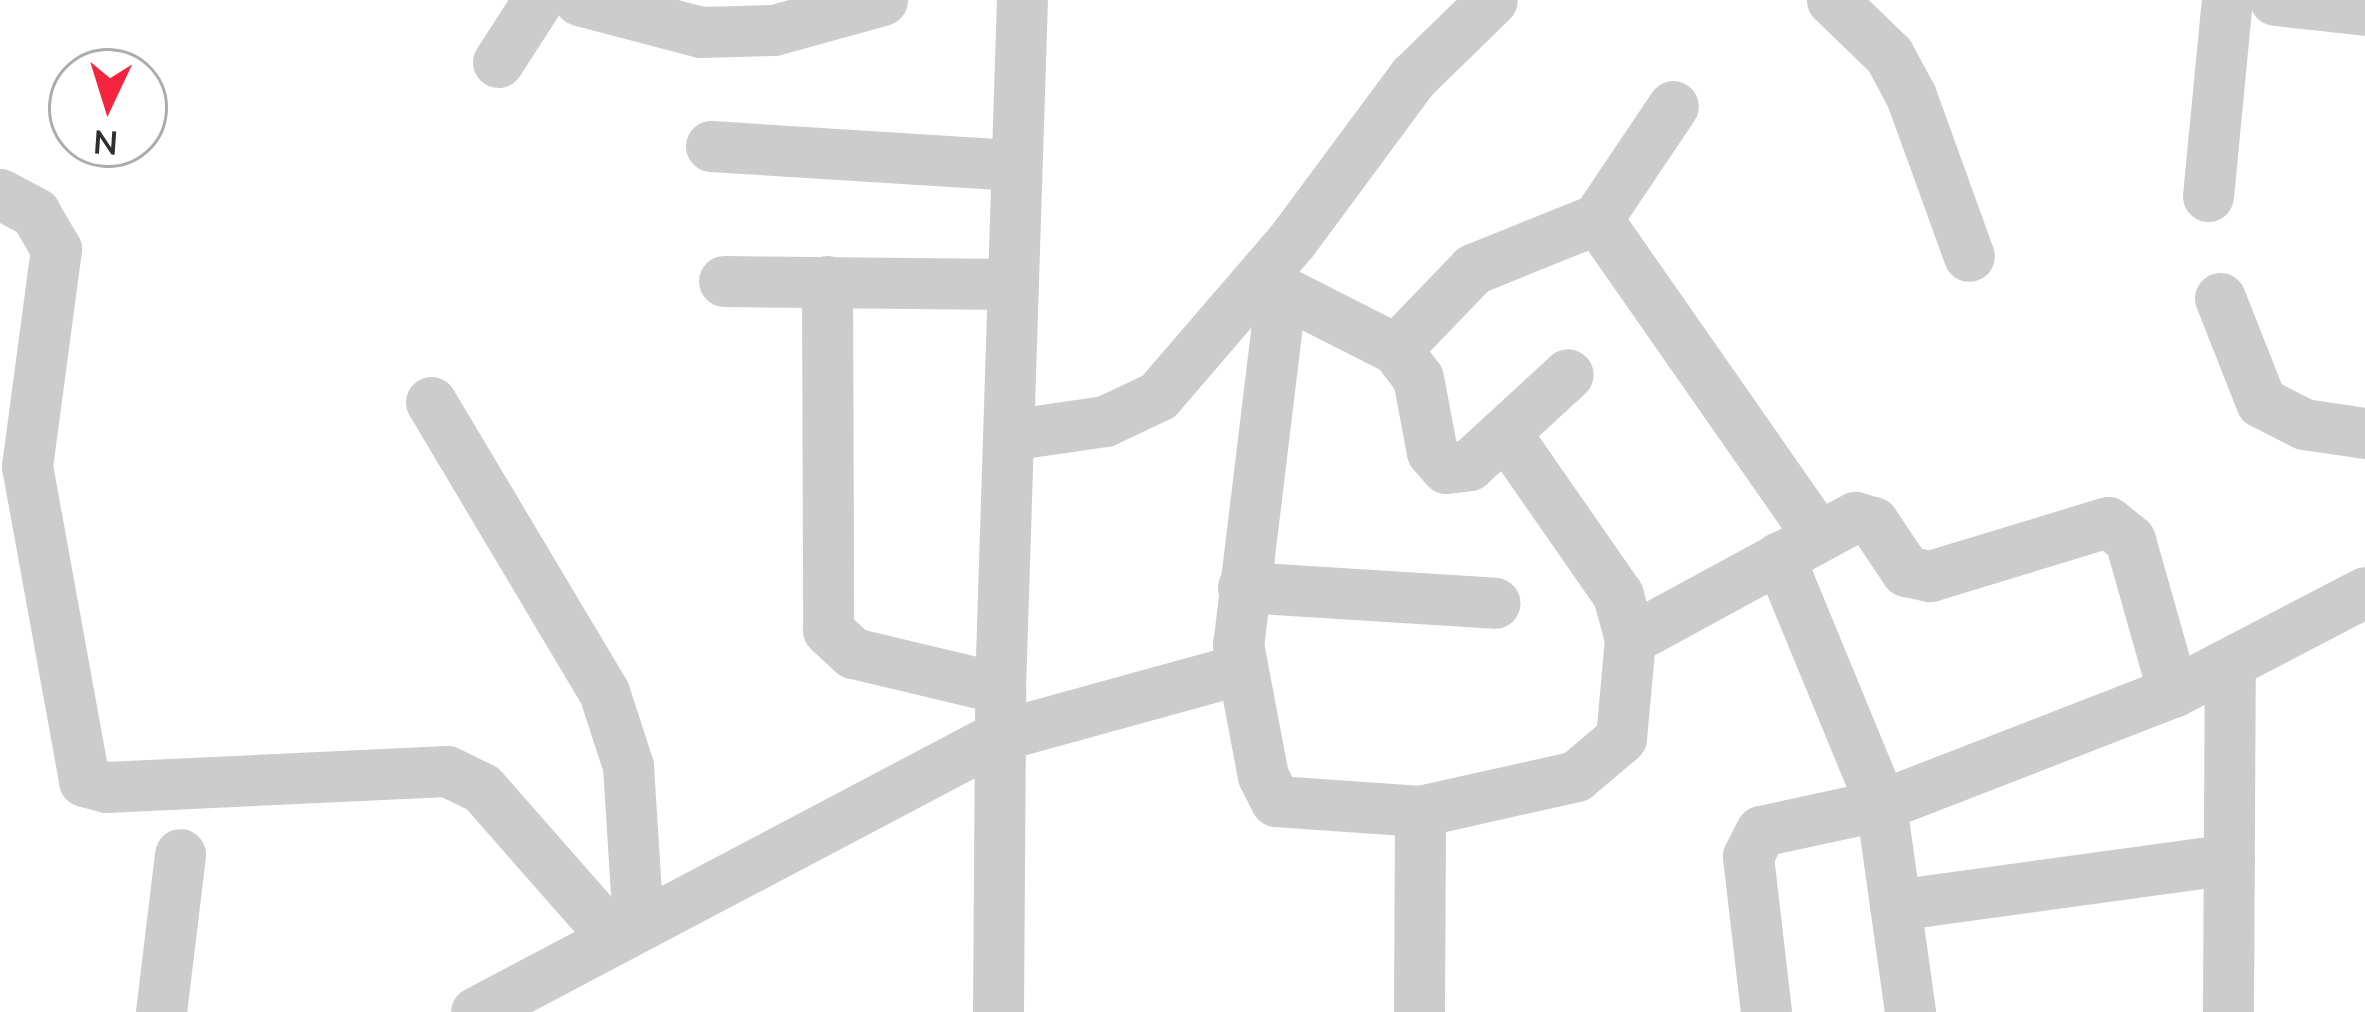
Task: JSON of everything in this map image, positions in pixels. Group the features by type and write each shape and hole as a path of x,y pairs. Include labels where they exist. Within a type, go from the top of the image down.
{"street":[{"path":"498,62 538,0"},
{"path":"579,0 701,32 774,29 860,1"},
{"path":"998,1012 1010,284 1022,0"},
{"path":"1832,0 1888,55 1911,96 1969,256"},
{"path":"2208,196 2227,0"},
{"path":"2275,0 2365,10"},
{"path":"1010,435 1132,412 1159,396 1271,285 1413,76 1478,4"},
{"path":"1396,349 1473,269 1597,219 1673,106"},
{"path":"711,146 1015,165"},
{"path":"0,194 35,213 56,249 27,466 84,781 106,787 447,771 494,800 626,931"},
{"path":"1597,219 1799,546 1881,805 1910,1012"},
{"path":"724,281 1010,284"},
{"path":"827,281 828,630 853,653 1000,712"},
{"path":"1271,285 1396,349 1418,378 1437,462 1458,470 1507,434 1568,374"},
{"path":"1271,285 1243,587 1240,669 1276,801 1420,811 1576,776 1611,755 1625,723 1630,639 1618,595 1507,434"},
{"path":"2220,298 2261,402 2304,424 2365,433"},
{"path":"430,402 618,728 634,812 626,931"},
{"path":"1630,639 1799,546 1865,518 1906,572 1930,576 2085,525 2122,526 2174,692"},
{"path":"1243,587 1494,603"},
{"path":"1766,1012 1732,849 1772,828 1881,805 2174,692 2365,592"},
{"path":"2228,1012 2230,666"},
{"path":"476,1012 626,931 1000,712 1240,669"},
{"path":"1419,1012 1420,811"},
{"path":"161,1012 180,854"},
{"path":"1895,905 2229,859"}]}
